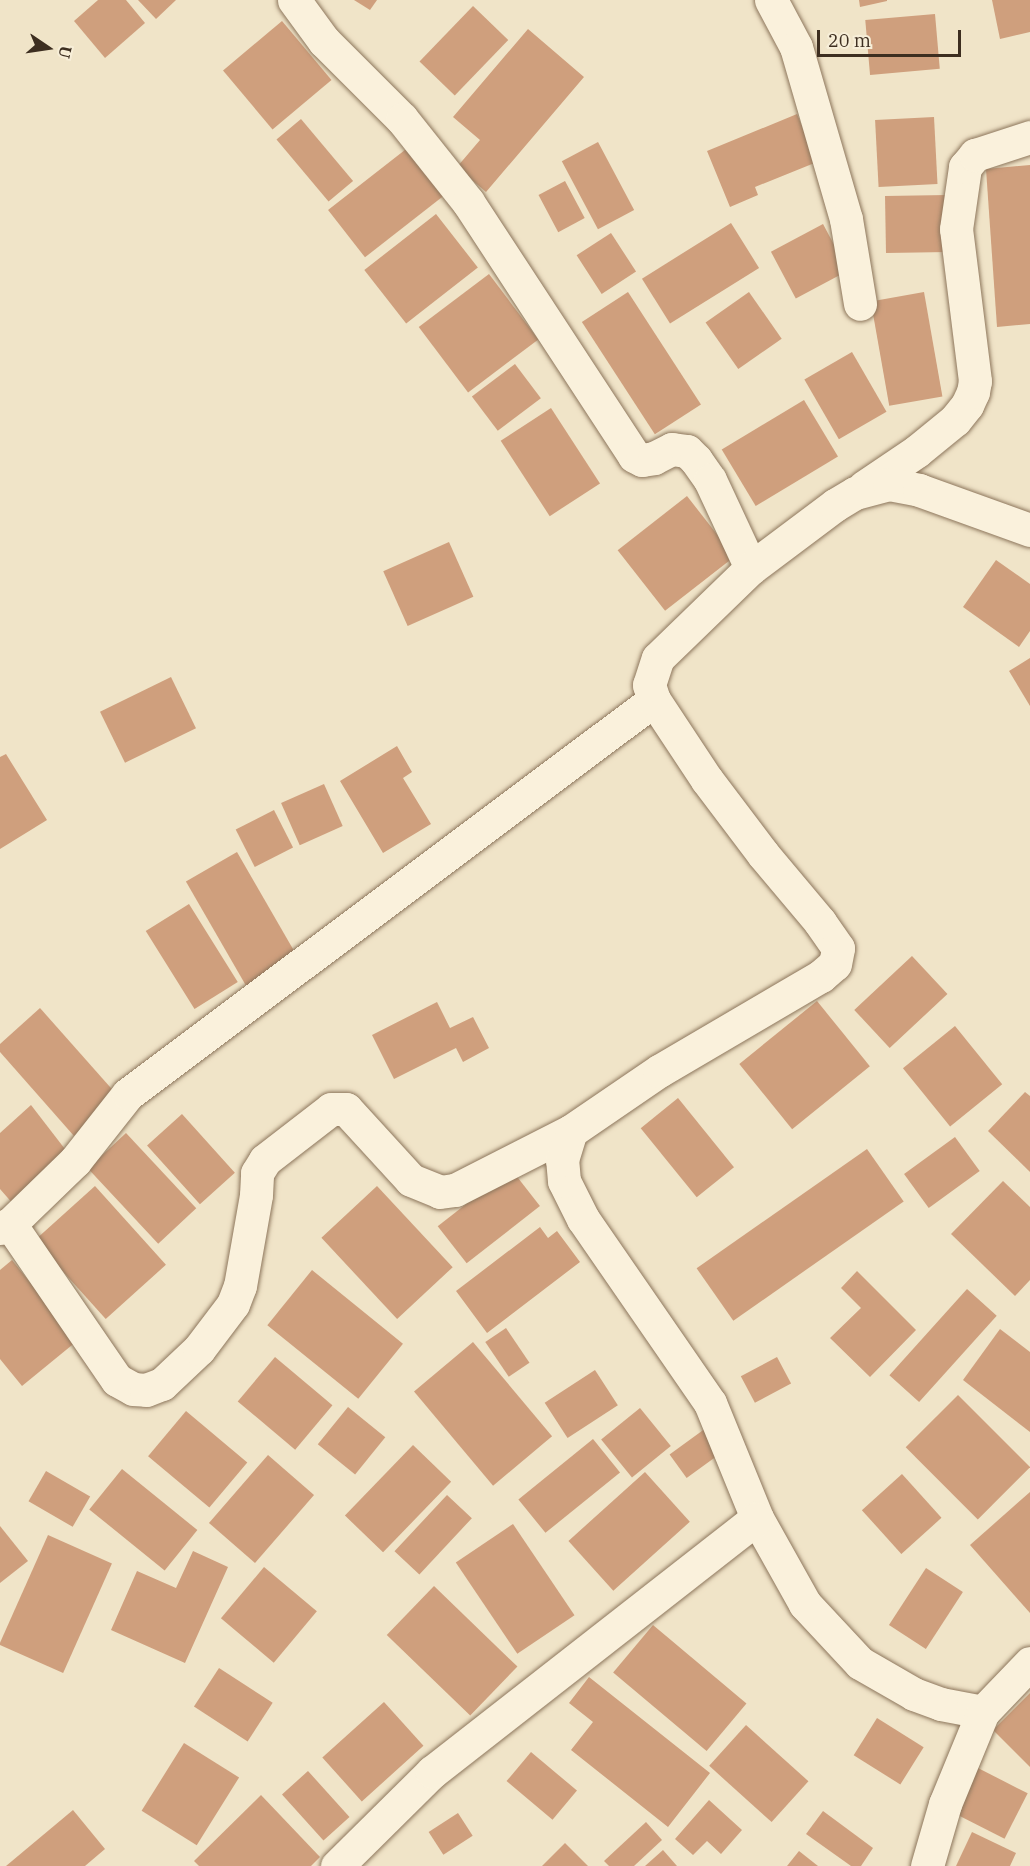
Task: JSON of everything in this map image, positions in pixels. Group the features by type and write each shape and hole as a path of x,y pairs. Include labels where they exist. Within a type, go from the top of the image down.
{"street":[{"path":"294,0 324,41 402,119 468,201 634,456 642,460 654,458 672,449 687,451 696,460 710,480 751,568"},
{"path":"770,0 796,47 846,219 860,304"},
{"path":"654,700 128,1094 75,1161 5,1226 117,1380 133,1389 146,1390 162,1384 199,1349 233,1304 240,1286 256,1195 257,1173 265,1160 331,1109 345,1109 411,1180 440,1192 455,1190 571,1131 659,1071 821,976 835,964 838,948 820,922 762,854 707,780 654,700 649,685 658,658 751,568 835,505 917,451 955,420 967,405 975,381 956,230 965,167 975,155 1030,137"},
{"path":"855,493 890,484 919,490 1030,531"},
{"path":"571,1131 562,1160 564,1181 583,1219 710,1403 757,1518 805,1605 860,1663 914,1694 941,1704 983,1713"},
{"path":"337,1866 432,1772 757,1518"},
{"path":"927,1866 945,1804 964,1764 983,1713 1030,1663"},
{"path":"941,1704 964,1764"}],"building":[{"path":"98,0 126,0 145,23 105,58 74,21"},
{"path":"138,0 176,0 156,19"},
{"path":"354,0 377,0 370,10"},
{"path":"859,0 887,0 887,1 860,7"},
{"path":"992,0 1030,0 1030,32 1000,39"},
{"path":"473,6 508,40 455,95 420,61"},
{"path":"935,14 940,69 870,75 865,20"},
{"path":"282,21 331,80 273,129 223,70"},
{"path":"528,29 584,77 486,192 457,167 480,140 453,117"},
{"path":"797,114 817,162 755,187 758,195 730,207 707,151"},
{"path":"934,117 938,184 879,187 875,120"},
{"path":"301,119 353,181 329,202 276,140"},
{"path":"598,142 634,210 598,229 562,161"},
{"path":"410,146 447,193 365,257 328,210"},
{"path":"1030,165 1030,324 997,327 986,169"},
{"path":"565,181 585,218 558,232 539,195"},
{"path":"947,195 948,252 886,253 885,196"},
{"path":"436,214 478,268 406,324 364,270"},
{"path":"731,223 759,268 670,324 642,279"},
{"path":"823,224 848,271 796,298 771,252"},
{"path":"611,233 636,272 602,294 577,255"},
{"path":"489,274 538,339 468,392 419,327"},
{"path":"628,292 701,404 655,434 582,322"},
{"path":"749,292 782,339 738,369 706,322"},
{"path":"924,292 942,396 889,406 871,301"},
{"path":"852,352 886,412 839,439 804,380"},
{"path":"515,364 541,398 498,431 472,396"},
{"path":"804,400 838,457 756,506 722,449"},
{"path":"551,408 600,483 550,516 501,441"},
{"path":"687,496 734,557 665,611 618,550"},
{"path":"449,542 473,597 408,626 383,571"},
{"path":"996,560 1030,584 1030,631 1019,647 963,607"},
{"path":"1030,658 1030,706 1009,671"},
{"path":"171,677 196,728 125,763 100,712"},
{"path":"397,746 412,772 403,778 431,824 383,853 340,781"},
{"path":"6,754 47,820 0,849 0,757"},
{"path":"324,784 343,826 300,845 281,803"},
{"path":"274,810 293,847 255,867 236,830"},
{"path":"237,852 298,958 247,987 186,882"},
{"path":"189,904 238,982 195,1009 146,931"},
{"path":"912,956 947,994 890,1048 854,1010"},
{"path":"817,1001 870,1066 792,1129 739,1064"},
{"path":"437,1002 450,1028 473,1017 489,1048 463,1062 456,1048 394,1079 372,1035"},
{"path":"40,1008 118,1096 74,1136 0,1052 0,1044"},
{"path":"955,1026 1002,1084 950,1126 903,1068"},
{"path":"1025,1092 1030,1096 1030,1172 988,1131"},
{"path":"678,1098 734,1167 697,1197 641,1128"},
{"path":"31,1105 68,1153 14,1205 0,1189 0,1133"},
{"path":"182,1114 235,1173 200,1204 147,1145"},
{"path":"126,1133 196,1208 158,1244 88,1168"},
{"path":"955,1137 980,1171 929,1208 904,1174"},
{"path":"867,1149 904,1201 733,1321 697,1268"},
{"path":"511,1169 540,1206 467,1263 438,1226"},
{"path":"1003,1181 1030,1207 1030,1280 1015,1296 951,1234"},
{"path":"95,1186 166,1265 106,1319 35,1240"},
{"path":"377,1186 453,1267 397,1319 321,1238"},
{"path":"540,1227 548,1238 557,1231 580,1262 487,1333 456,1291"},
{"path":"12,1260 77,1341 22,1386 0,1359 0,1270"},
{"path":"312,1270 403,1344 358,1399 267,1325"},
{"path":"857,1271 916,1330 870,1377 830,1338 861,1308 841,1288"},
{"path":"967,1289 997,1316 919,1402 889,1375"},
{"path":"506,1328 529,1363 509,1377 485,1342"},
{"path":"1000,1329 1030,1352 1030,1432 963,1380"},
{"path":"473,1342 552,1436 493,1486 414,1391"},
{"path":"275,1357 332,1405 295,1450 238,1401"},
{"path":"777,1357 791,1383 755,1403 741,1376"},
{"path":"595,1370 618,1405 568,1438 545,1403"},
{"path":"958,1395 1030,1467 978,1519 906,1447"},
{"path":"348,1407 385,1437 355,1475 318,1444"},
{"path":"640,1408 671,1446 632,1478 601,1439"},
{"path":"186,1411 247,1462 209,1508 148,1456"},
{"path":"706,1428 723,1451 687,1478 670,1454"},
{"path":"593,1439 620,1472 545,1533 518,1499"},
{"path":"413,1445 451,1482 383,1552 345,1515"},
{"path":"268,1455 314,1495 255,1563 209,1523"},
{"path":"122,1469 197,1530 165,1570 89,1509"},
{"path":"46,1471 90,1496 73,1527 28,1501"},
{"path":"645,1472 690,1522 613,1591 568,1541"},
{"path":"902,1474 941,1518 901,1554 862,1510"},
{"path":"1030,1492 1030,1613 970,1545"},
{"path":"447,1495 472,1518 419,1575 394,1551"},
{"path":"513,1524 575,1615 517,1654 456,1563"},
{"path":"0,1526 28,1561 0,1583"},
{"path":"48,1535 112,1563 63,1673 0,1645"},
{"path":"193,1551 228,1567 185,1663 111,1630 137,1571 176,1588"},
{"path":"264,1567 317,1611 274,1663 221,1618"},
{"path":"926,1568 963,1592 926,1649 889,1625"},
{"path":"434,1586 517,1667 470,1715 387,1635"},
{"path":"653,1625 746,1703 707,1751 613,1672"},
{"path":"219,1668 273,1703 248,1741 194,1707"},
{"path":"589,1677 710,1773 668,1827 571,1750 593,1722 569,1703"},
{"path":"1030,1693 1030,1767 993,1730"},
{"path":"384,1702 423,1746 362,1801 322,1758"},
{"path":"877,1718 924,1747 900,1784 854,1755"},
{"path":"746,1725 808,1781 772,1822 709,1766"},
{"path":"184,1743 239,1777 197,1845 142,1811"},
{"path":"531,1752 577,1791 553,1820 507,1781"},
{"path":"976,1767 1028,1793 1005,1839 953,1812"},
{"path":"308,1771 349,1817 323,1840 282,1794"},
{"path":"261,1795 320,1857 311,1866 199,1866 194,1861"},
{"path":"709,1800 742,1830 721,1854 707,1841 693,1855 675,1839"},
{"path":"73,1810 105,1849 85,1866 6,1866"},
{"path":"823,1811 873,1848 861,1866 851,1866 806,1834"},
{"path":"458,1813 473,1836 443,1855 429,1832"},
{"path":"646,1822 662,1840 634,1866 609,1866 604,1861"},
{"path":"972,1832 1016,1853 1010,1866 956,1866"},
{"path":"565,1843 588,1866 542,1866"},
{"path":"663,1850 677,1866 645,1866"},
{"path":"799,1851 818,1866 787,1866"}]}
